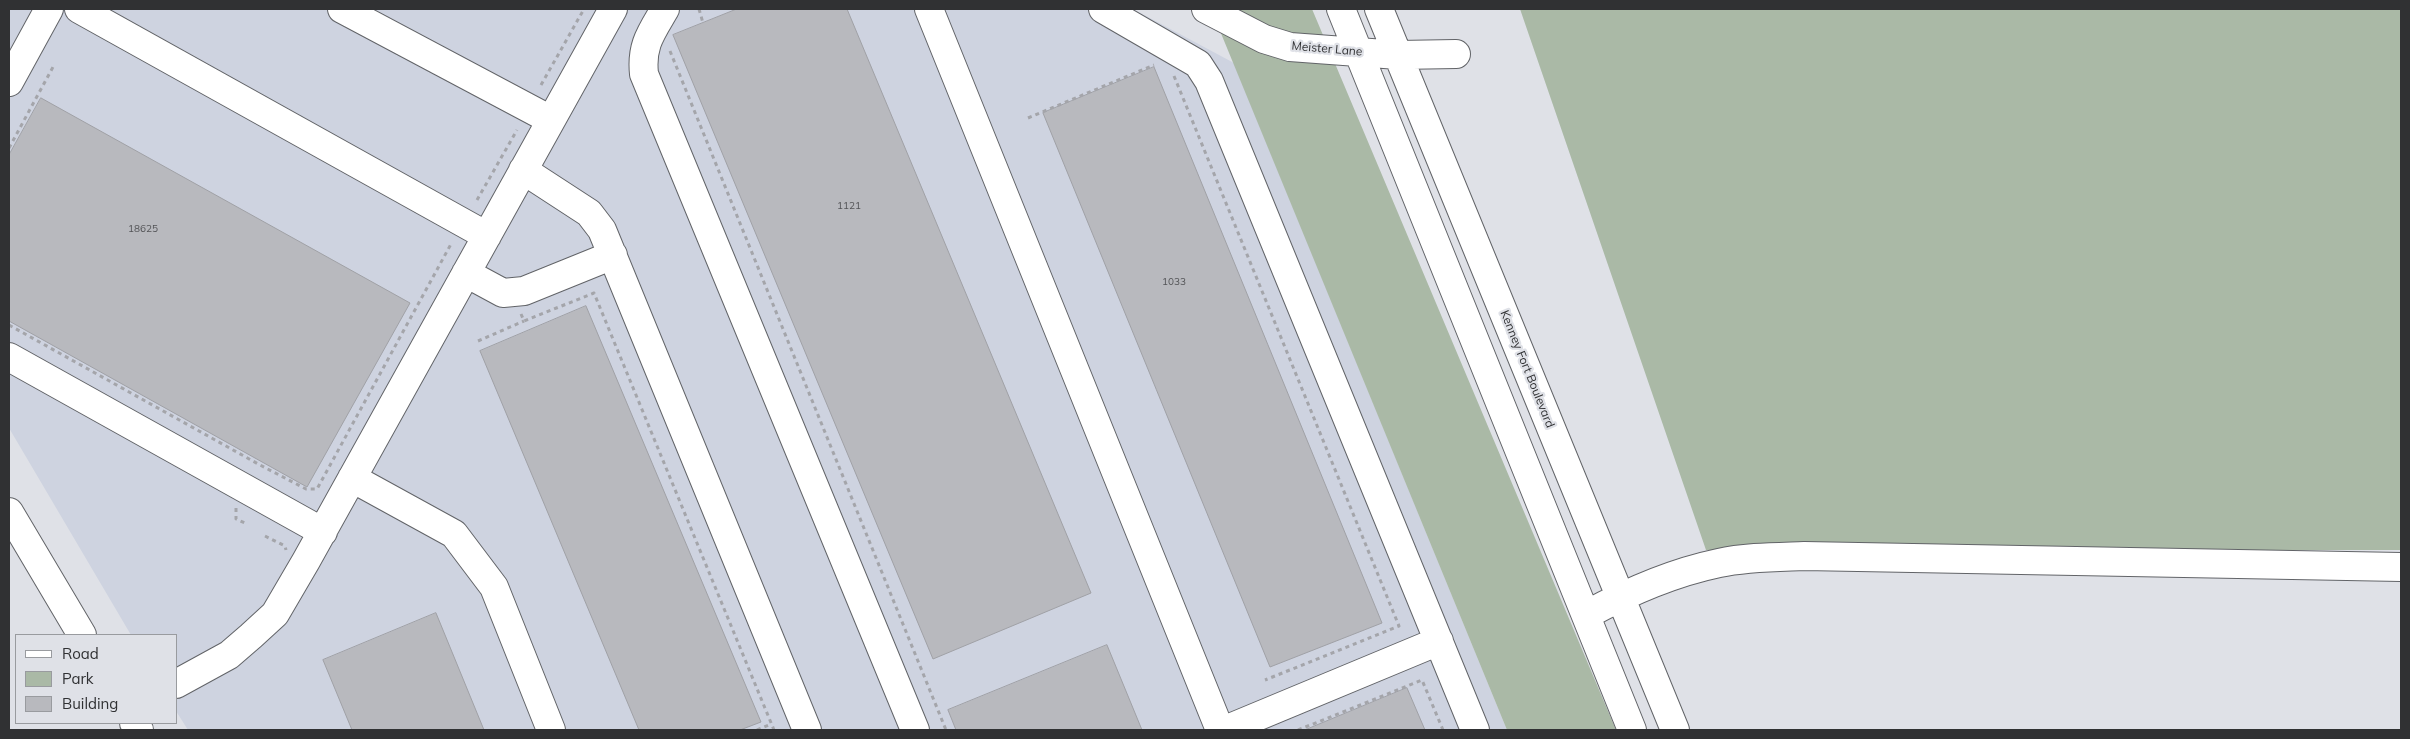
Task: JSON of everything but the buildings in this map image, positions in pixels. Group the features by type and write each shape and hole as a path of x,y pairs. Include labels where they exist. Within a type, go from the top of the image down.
{"street":[{"path":"9,82 49,9"},
{"path":"342,9 551,120"},
{"path":"178,683 229,655 275,614 613,9"},
{"path":"665,9 646,42 642,56 644,74 915,730"},
{"path":"929,9 1220,730"},
{"path":"1103,9 1198,64 1209,81 1475,730"},
{"name":"Meister Lane","path":"1206,9 1264,39 1290,47 1398,55 1456,54"},
{"path":"1341,9 1632,730"},
{"name":"Kenney Fort Boulevard","path":"1379,9 1675,730"},
{"path":"86,11 487,236"},
{"path":"523,170 589,212 602,230 807,730"},
{"path":"466,273 503,293 524,291 613,255"},
{"path":"9,357 322,532"},
{"path":"352,478 454,534 494,587 551,730"},
{"path":"9,512 81,634"},
{"path":"1586,614 1621,596 1678,573 1720,562 1804,556 2401,567"},
{"path":"1225,730 1439,641"}],"path":[{"path":"541,85 584,9"},
{"path":"699,9 703,23"},
{"path":"670,51 946,730"},
{"path":"1028,118 1155,65"},
{"path":"9,148 53,66"},
{"path":"1174,76 1178,68"},
{"path":"1171,70 1399,626 1265,680"},
{"path":"477,200 517,130"},
{"path":"9,325 306,490 317,488 451,244"},
{"path":"478,341 594,293 774,730"},
{"path":"518,307 524,321"},
{"path":"239,501 234,511 236,519 245,523"},
{"path":"265,536 285,546 287,552"},
{"path":"1298,730 1422,680 1443,730"},
{"path":"756,730 771,724"}],"shaded area":[{"path":"9,9 1133,9 1234,63 1507,730 188,730 178,714 178,634 130,634 9,428"}],"green space":[{"path":"1211,9 1312,9 1616,730 1507,730"},
{"path":"1520,9 2401,9 2401,550 1706,550"}]}
